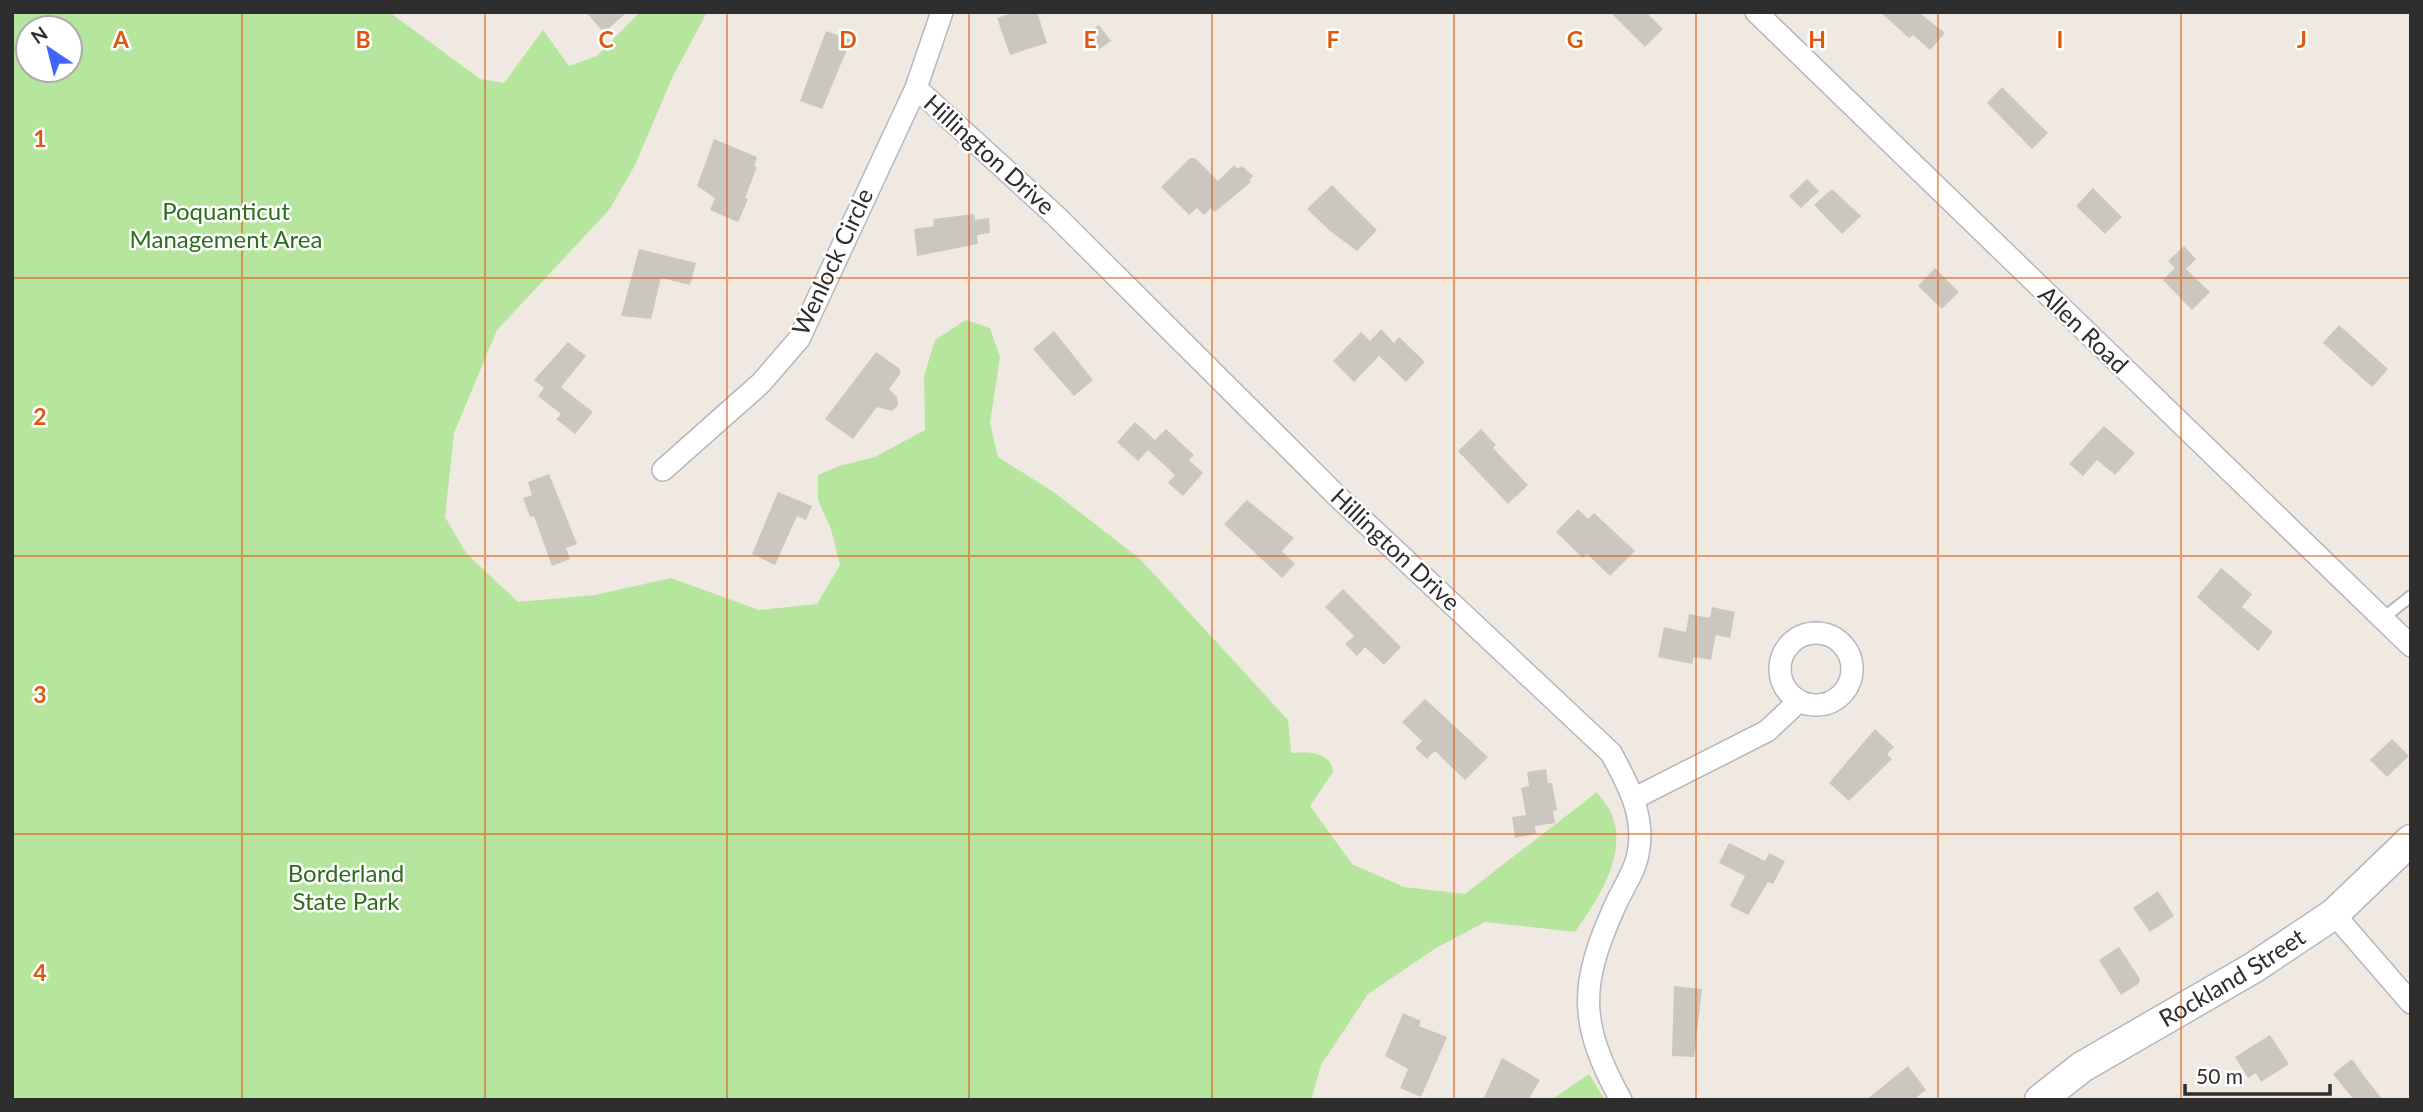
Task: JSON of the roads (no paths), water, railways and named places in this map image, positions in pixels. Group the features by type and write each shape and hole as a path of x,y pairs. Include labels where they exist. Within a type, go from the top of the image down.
{"street":[{"name":"Wenlock Circle","path":"663,470 761,383 799,340 916,88 942,12"},
{"name":"Allen Road","path":"1756,12 2411,646"},
{"name":"Hillington Drive","path":"916,88 1057,216 1327,486 1611,753 1635,798 1639,855 1596,949 1587,989 1590,1027 1602,1067 1621,1100"},
{"path":"1635,798 1767,731 1799,701"},
{"name":"Rockland Street","path":"2040,1100 2082,1068 2253,968 2334,915 2411,840"},
{"path":"2334,915 2411,1003"}],"lane":[{"path":"2382,620 2411,597"}],"park label":[{"name":"Poquanticut Management Area","path":"226,226"},
{"name":"Borderland State Park","path":"346,888"}]}
